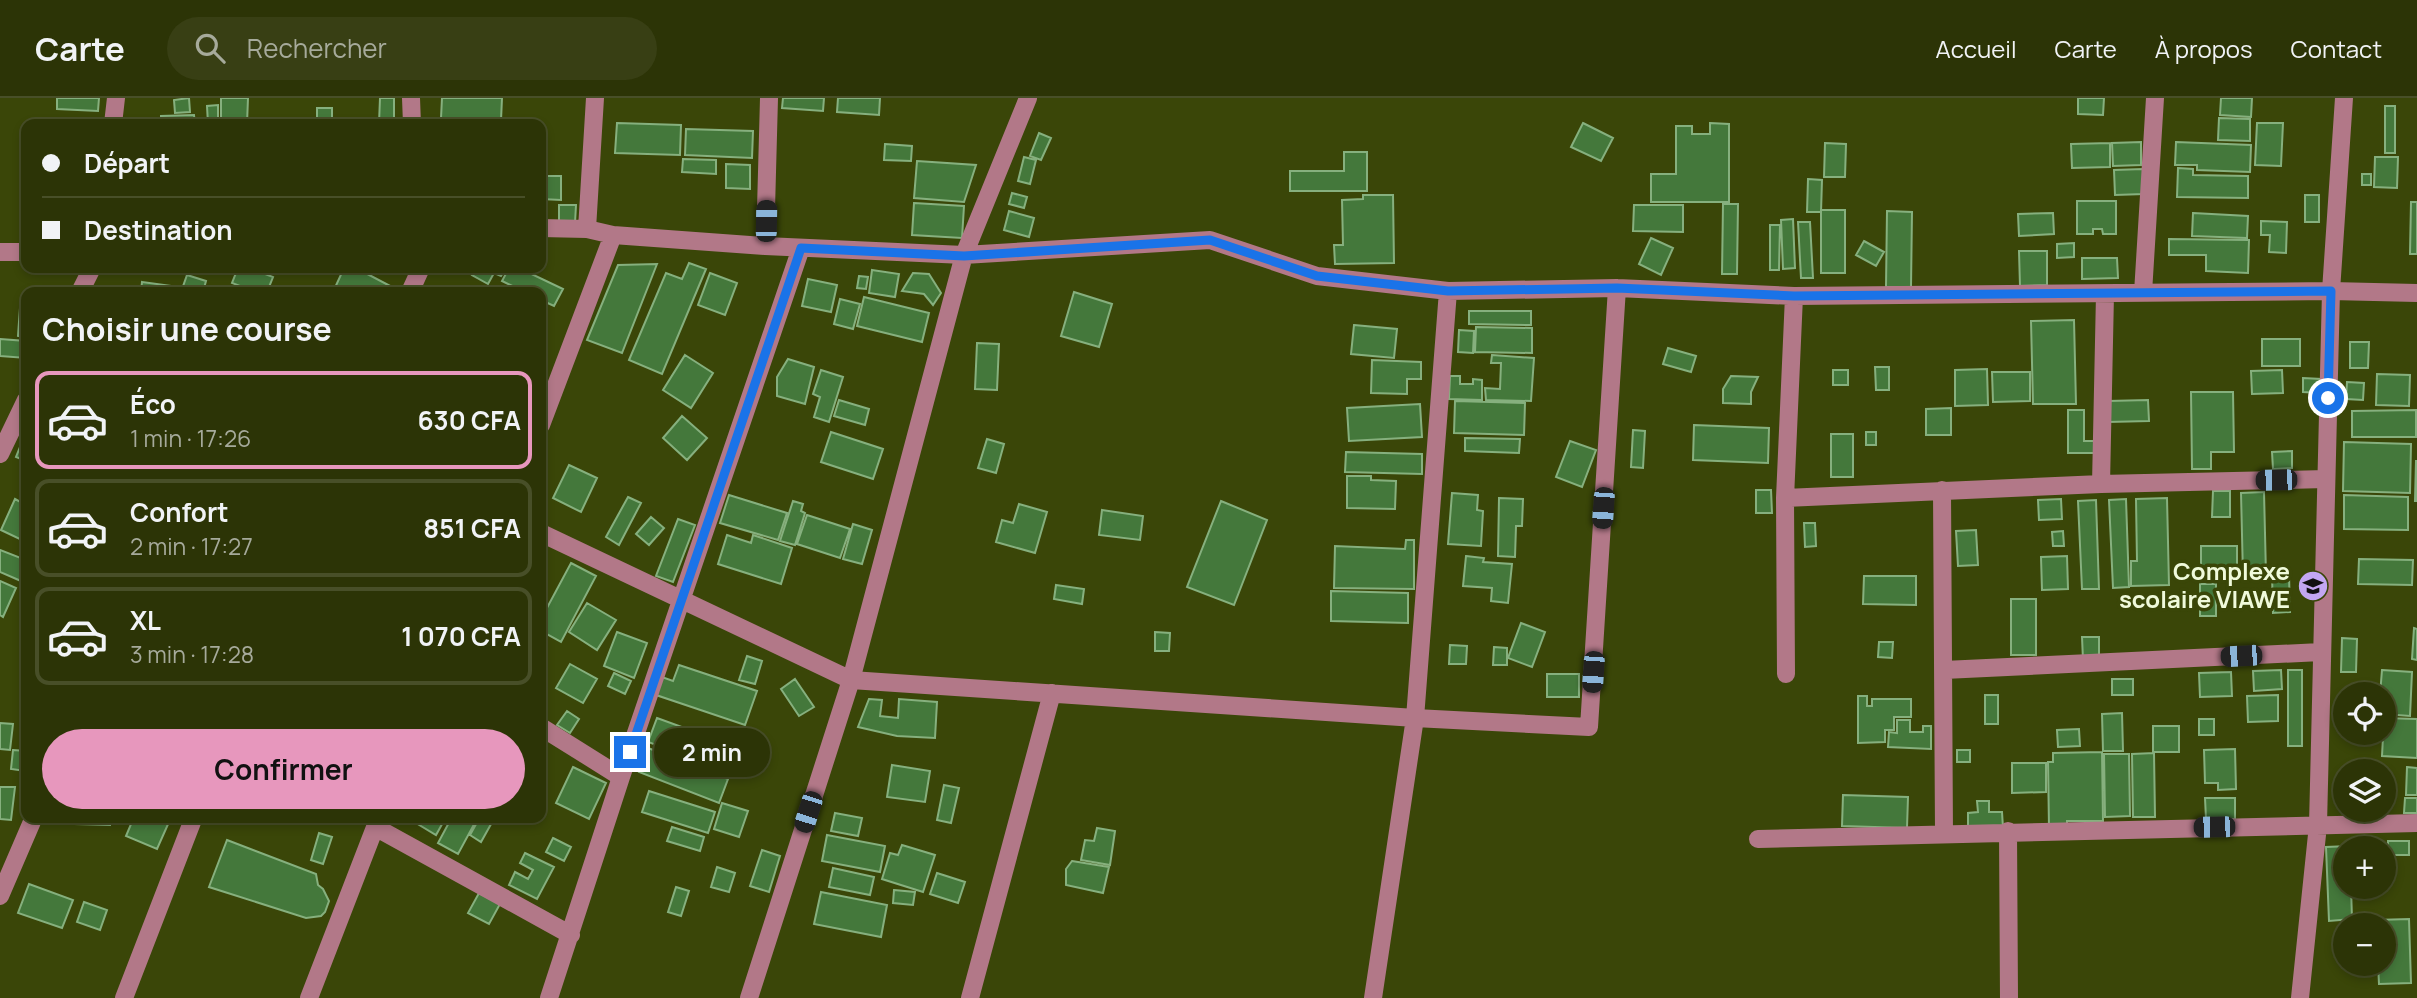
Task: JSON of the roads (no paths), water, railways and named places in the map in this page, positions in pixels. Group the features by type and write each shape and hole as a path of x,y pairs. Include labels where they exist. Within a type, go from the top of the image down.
{"street":[{"path":"114,119 116,98"},
{"path":"411,98 412,119"},
{"path":"587,229 595,98"},
{"path":"765,246 769,98"},
{"path":"749,998 851,680 964,256 1028,98"},
{"path":"2143,293 2155,98"},
{"path":"2300,998 2318,825 2331,291 2344,98"},
{"path":"546,228 587,229 612,235 765,246 964,256 1210,240 1317,276 1448,291 1617,288 1794,296 2331,291 2417,293"},
{"path":"546,412 612,235"},
{"path":"549,998 621,777 801,248"},
{"path":"0,252 21,252"},
{"path":"546,535 851,680 1415,719 1590,727 1617,288"},
{"path":"1373,998 1415,719 1448,291"},
{"path":"2101,484 2105,294"},
{"path":"1786,674 1785,498 1794,296"},
{"path":"1,448 21,410"},
{"path":"1785,498 2101,484 2326,479"},
{"path":"1942,490 1944,834"},
{"path":"1944,670 2321,652"},
{"path":"970,998 1052,693"},
{"path":"546,730 621,777"},
{"path":"0,896 31,823"},
{"path":"124,998 192,823"},
{"path":"309,998 377,823"},
{"path":"379,823 571,935"},
{"path":"1758,839 2417,823"},
{"path":"2008,831 2009,998"}],"place":[{"name":"Complexe scolaire VIAWE","path":"2313,586"}]}
